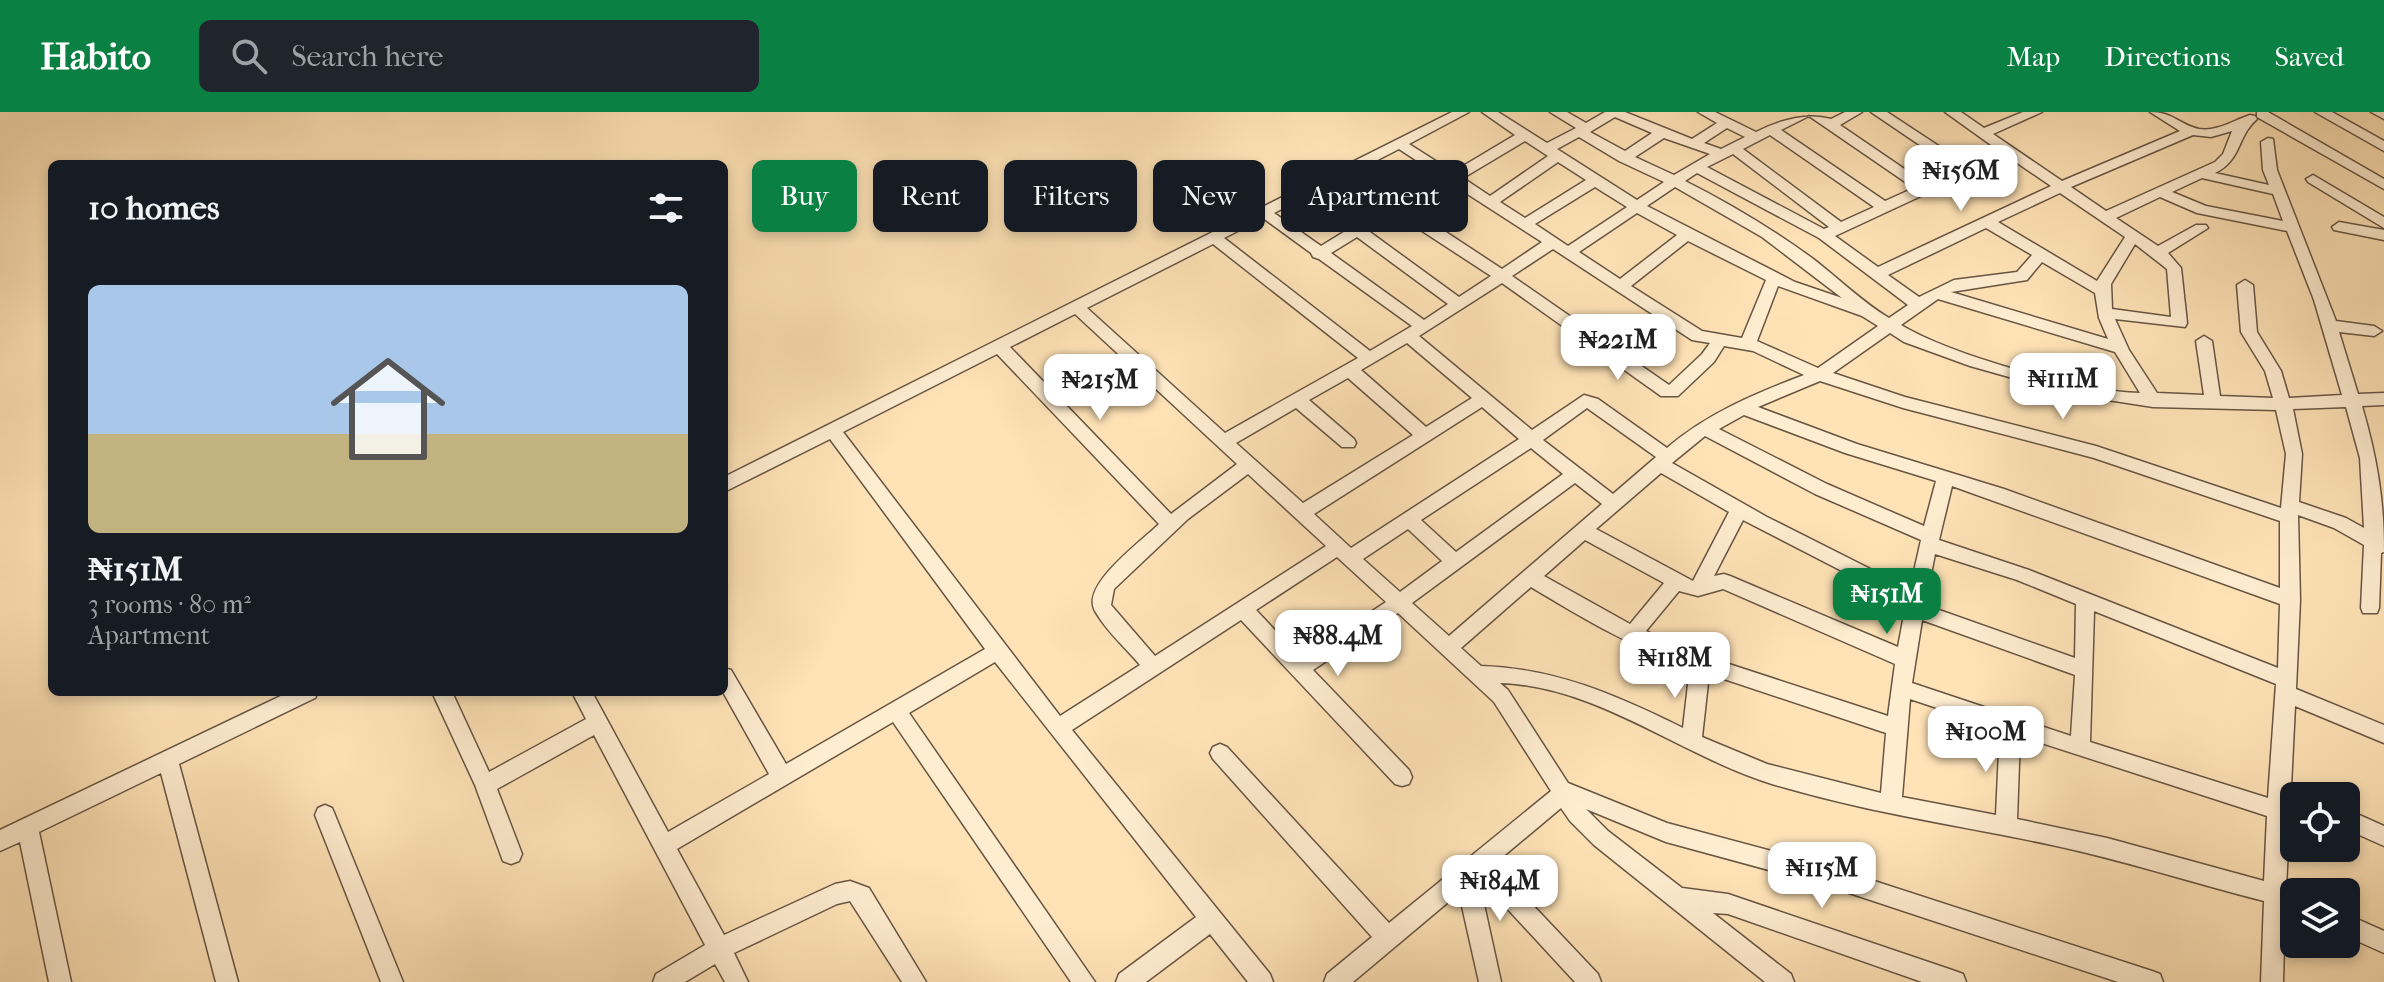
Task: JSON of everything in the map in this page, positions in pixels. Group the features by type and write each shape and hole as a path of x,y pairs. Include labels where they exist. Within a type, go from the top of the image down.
{"street":[{"path":"1367,160 1462,112"},
{"path":"1489,112 1637,207 1687,234 1816,297 1867,312"},
{"path":"1557,112 1624,158 1709,199 1772,239 1840,287 1890,328 1937,349 2056,385 2120,398 2283,404 2384,399"},
{"path":"1491,202 1583,131 1615,112 1693,144 1728,151 1840,228"},
{"path":"1705,112 1756,137"},
{"path":"1569,252 1696,167 1806,112"},
{"path":"1813,112 1925,189"},
{"path":"1831,124 1855,112"},
{"path":"1878,112 1965,170"},
{"path":"1952,112 2158,253 2174,268 2179,323 2106,313"},
{"path":"1984,133 2035,112"},
{"path":"2157,112 2189,132 2208,135 2264,113 2384,185"},
{"path":"2322,112 2384,147"},
{"path":"2378,112 2384,115"},
{"path":"1693,144 1728,122"},
{"path":"2242,122 2278,191 2330,326 2350,401 2377,467 2379,545 2369,560 2370,608"},
{"path":"1772,130 1884,207"},
{"path":"1877,274 2062,187 2189,132"},
{"path":"1624,158 1662,133"},
{"path":"1468,170 1525,135"},
{"path":"1398,143 1425,160"},
{"path":"1824,235 2008,150"},
{"path":"2105,217 2254,150"},
{"path":"1696,167 1824,235 1919,305"},
{"path":"2201,174 2278,191"},
{"path":"2313,179 2384,223"},
{"path":"1525,224 1596,180"},
{"path":"1468,187 1698,336 1748,344 1819,375 1903,402 2096,452 2292,512 2340,523 2379,545"},
{"path":"2160,192 2202,210 2292,227"},
{"path":"1281,205 1265,213 1318,254 1424,327"},
{"path":"1987,222 2102,291"},
{"path":"2339,227 2384,235"},
{"path":"2158,253 2201,228"},
{"path":"728,483 1229,232"},
{"path":"1318,254 1355,232"},
{"path":"1361,232 1459,305"},
{"path":"1436,232 1667,392 1672,392 1700,366 1720,340"},
{"path":"1620,286 1687,234"},
{"path":"2133,236 2112,266 2102,291 2106,313 2122,349 2153,401"},
{"path":"1216,239 1369,359"},
{"path":"1224,442 1424,327 1553,242"},
{"path":"1448,648 1663,460 1705,429 1785,387 1819,375 1936,293 1954,285 2022,276 2041,254"},
{"path":"1748,344 1774,278"},
{"path":"2245,285 2249,332 2269,363 2283,404 2294,454 2285,782"},
{"path":"1936,293 2122,349"},
{"path":"1078,308 1501,696 1566,791 1577,814 1601,838 1783,982"},
{"path":"2330,326 2374,331"},
{"path":"1409,336 1614,504"},
{"path":"2204,341 2213,402"},
{"path":"1001,348 1170,524"},
{"path":"1350,370 1425,436"},
{"path":"1301,513 1483,399"},
{"path":"1298,400 1348,443"},
{"path":"1059,728 1243,609 1344,552 1409,520 1587,401 1663,460 1739,510 1914,605 2085,670"},
{"path":"1743,408 1851,449 1998,494 2291,600"},
{"path":"1705,429 1929,540 2085,601 2286,687 2384,734"},
{"path":"833,431 997,651 1262,982"},
{"path":"1153,667 1102,607 1101,596 1107,584 1170,524 1249,464"},
{"path":"1300,669 1399,603 1575,474"},
{"path":"1891,803 1894,727 1900,687 1914,605 1945,478"},
{"path":"1698,589 1739,510"},
{"path":"1409,520 1455,562"},
{"path":"1582,530 1677,581 1698,589 1724,581 1905,659"},
{"path":"1529,576 1583,609 1700,665 1894,727"},
{"path":"1633,634 1677,581"},
{"path":"2080,748 2085,601"},
{"path":"1243,609 1402,777"},
{"path":"664,846 997,651"},
{"path":"1692,741 1700,665"},
{"path":"1477,674 1517,673 1541,678 1629,710 1732,761 1769,774 1891,803 2056,836 2280,897"},
{"path":"728,683 782,777"},
{"path":"1900,687 2080,748 2280,797"},
{"path":"0,841 300,696"},
{"path":"444,696 485,785 511,854"},
{"path":"584,696 737,982"},
{"path":"896,710 1084,982"},
{"path":"485,785 599,722"},
{"path":"2006,826 2010,724"},
{"path":"1220,753 1388,938"},
{"path":"168,761 227,982"},
{"path":"1335,982 1566,791"},
{"path":"1566,791 1666,832 1831,877 2152,982"},
{"path":"325,815 392,982"},
{"path":"2360,825 2384,836"},
{"path":"28,828 60,982"},
{"path":"1472,868 1490,982"},
{"path":"1472,868 1590,982"},
{"path":"664,982 720,948 835,894 850,891 861,895 915,982"},
{"path":"1675,898 1728,904 1955,982"},
{"path":"1127,982 1212,919"},
{"path":"2272,982 2280,926"},
{"path":"2360,931 2384,942"}]}
